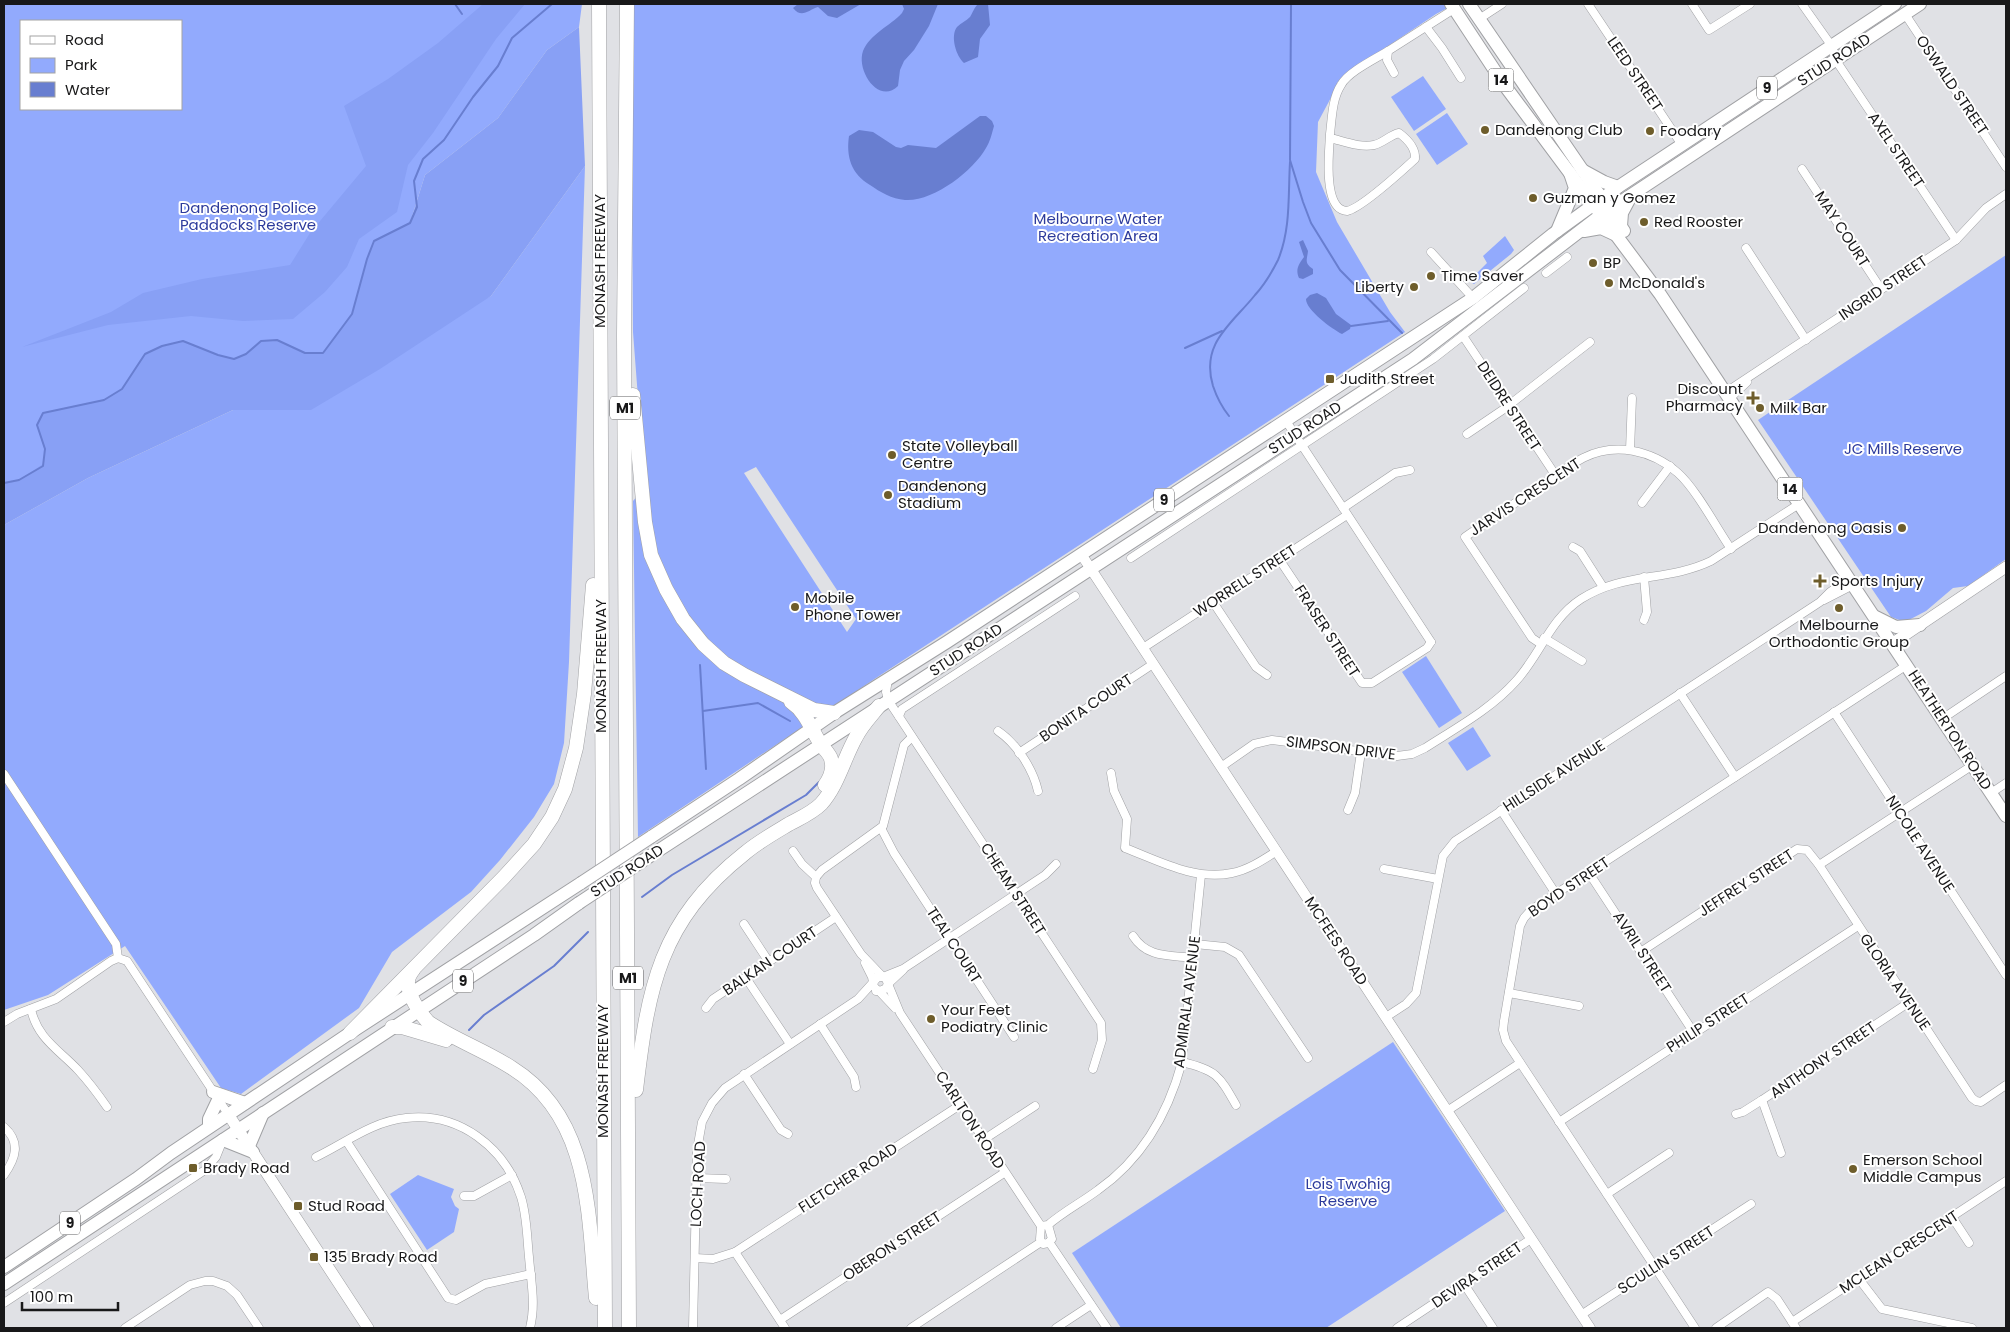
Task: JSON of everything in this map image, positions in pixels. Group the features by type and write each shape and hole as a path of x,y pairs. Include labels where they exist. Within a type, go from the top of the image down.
{"highway":[{"name":"MONASH FREEWAY","path":"600,4 598,27 605,1328"},
{"name":"MONASH FREEWAY","path":"627,7 625,284 629,1328"},
{"path":"625,284 636,436 645,522 651,555 666,589 683,619 703,644 724,663 814,710 834,714"},
{"path":"350,1033 446,938 534,844 552,817 565,788 576,748 584,694 600,513"},
{"path":"778,692 797,706 808,720 820,744 831,758 831,776 820,794 790,824"},
{"path":"629,1148 642,1038 657,969 676,928 699,895 718,876 746,852 806,816 820,804 832,790 865,723 888,700"},
{"path":"413,969 408,981 411,994 428,1022 514,1068 543,1093 560,1115 574,1144 584,1180 600,1328"},
{"path":"392,1027 402,1027 459,1044 467,1042"}],"main road":[{"name":"HEATHERTON ROAD","path":"1469,4 1571,156 1576,171"},
{"name":"STUD ROAD","path":"4,1267 136,1179 228,1114 739,779 812,728 1473,298 1557,231 1618,187 1895,4"},
{"name":"OSWALD STREET","path":"1895,4 1905,14"},
{"name":"STUD ROAD","path":"4,1284 820,744 1091,569 1299,440 1553,260 1581,231 1606,213 1920,4"},
{"name":"HEATHERTON ROAD","path":"1455,5 1467,28 1505,86 1576,171 1646,268 1660,294 2006,816"},
{"path":"1467,28 1479,19"},
{"path":"1557,231 1564,211 1574,193 1576,171 1618,187"},
{"path":"1581,231 1601,228 1618,230 1622,213 1631,196"},
{"path":"1893,643 2006,568"},
{"path":"1874,616 1896,627 1920,625"},
{"path":"209,1127 209,1119 216,1096 245,1103"},
{"path":"251,1149 263,1113"},
{"path":"228,1114 368,1328"},
{"path":"223,1140 251,1149"}],"street":[{"path":"1479,19 1502,4"},
{"name":"LEED STREET","path":"1588,4 1682,145"},
{"path":"1692,4 1709,30 1750,4"},
{"name":"AXEL STREET","path":"1802,4 1831,45 1836,59 1956,240"},
{"path":"1330,138 1360,145 1373,145 1393,134 1399,133 1411,145 1415,159 1360,204 1348,210 1342,210 1334,200 1330,185 1330,138 1332,111 1341,84 1348,77 1426,27 1455,5"},
{"name":"OSWALD STREET","path":"1905,14 2006,167"},
{"path":"1426,27 1461,78"},
{"path":"1388,51 1387,60 1394,74"},
{"name":"MAY COURT","path":"1802,170 1881,289"},
{"name":"INGRID STREET","path":"1728,395 1753,375 1956,240 1986,208 2006,194"},
{"path":"1746,248 1806,340"},
{"path":"1431,252 1473,298"},
{"path":"1546,273 1553,260 1567,256"},
{"name":"STUD ROAD","path":"1132,558 1299,440 1433,360 1524,288"},
{"name":"DEIDRE STREET","path":"1463,336 1556,476"},
{"path":"1467,434 1508,406 1590,342"},
{"path":"1630,450 1632,398"},
{"path":"1286,421 1345,511"},
{"name":"JARVIS CRESCENT","path":"1543,641 1532,638 1465,537 1591,455 1608,451 1630,450 1653,456 1670,466 1687,483 1731,548"},
{"path":"1642,503 1670,466"},
{"name":"WORRELL STREET","path":"1143,648 1280,559 1395,473 1410,470"},
{"name":"SIMPSON DRIVE","path":"1221,767 1254,744 1272,740 1397,756 1412,754 1425,748 1497,700 1517,680 1564,613 1581,599 1604,587 1644,577 1684,572 1711,561 1800,504"},
{"name":"FRASER STREET","path":"1280,559 1362,683 1372,683 1435,643 1345,511"},
{"path":"1573,547 1580,551 1604,587"},
{"name":"MCFEES ROAD","path":"1081,554 1590,1328"},
{"path":"1644,577 1647,612 1644,620"},
{"name":"HILLSIDE AVENUE","path":"1386,1017 1406,1004 1416,993 1443,856 1455,841 1820,602 1830,592 1851,582"},
{"name":"STUD ROAD","path":"899,716 902,709 1075,596"},
{"path":"1214,602 1256,667 1267,675"},
{"path":"1543,641 1582,661"},
{"name":"BONITA COURT","path":"1019,753 1153,664"},
{"name":"BOYD STREET","path":"1695,1328 1506,1041 1503,1030 1520,926 1531,910 1907,665"},
{"path":"1942,719 2006,676"},
{"name":"CHEAM STREET","path":"888,679 886,692 888,700 1101,1023 1102,1040 1093,1069"},
{"path":"1680,693 1735,777"},
{"name":"CHEAM STREET","path":"888,700 899,716"},
{"name":"NICOLE AVENUE","path":"1834,712 2006,975"},
{"path":"998,731 1010,741 1019,753 1035,778 1038,791"},
{"path":"888,985 886,979 861,954 817,888 815,882 816,877 822,870 879,830 884,824 903,750 914,740"},
{"path":"1348,810 1354,793 1361,752"},
{"name":"JEFFREY STREET","path":"1642,951 1797,849 1807,850 1819,865 1973,765"},
{"path":"1110,773 1114,791 1127,819 1125,848 1180,870 1201,875 1231,873 1242,870 1277,851"},
{"path":"4,774 116,944 118,958"},
{"path":"1991,793 2006,783"},
{"path":"1501,810 1556,894"},
{"name":"TEAL COURT","path":"879,830 1014,1037"},
{"path":"793,851 802,864 816,877"},
{"path":"873,982 876,978 903,969 950,939 1046,875 1056,864"},
{"name":"GLORIA AVENUE","path":"1819,865 1972,1098 1981,1102 2006,1085"},
{"path":"1384,869 1438,879"},
{"name":"AVRIL STREET","path":"1589,873 1642,951 1694,1033"},
{"name":"ADMIRALA AVENUE","path":"1044,1226 1108,1182 1143,1147 1166,1108 1182,1062 1201,875"},
{"name":"BALKAN COURT","path":"706,1008 713,999 836,917"},
{"path":"744,924 769,962"},
{"name":"PHILIP STREET","path":"1559,1122 1858,926"},
{"path":"1133,936 1138,945 1150,952 1193,958"},
{"path":"1194,944 1225,947 1239,955 1248,965 1308,1058"},
{"path":"861,954 875,989 879,991 885,989 903,969"},
{"path":"4,1022 61,996 111,961 118,958 127,961 228,1114"},
{"path":"746,978 790,1044"},
{"name":"LOCH ROAD","path":"858,999 873,982"},
{"name":"CARLTON ROAD","path":"888,985 900,1013 1004,1173 1044,1226"},
{"name":"LOCH ROAD","path":"693,1328 697,1150 702,1122 712,1103 718,1095 744,1074 858,999 879,991"},
{"name":"CARLTON ROAD","path":"879,991 900,1013"},
{"path":"1509,993 1579,1006"},
{"name":"ANTHONY STREET","path":"1736,1114 1743,1112 1762,1100 1908,1003"},
{"path":"31,1009 33,1018 46,1041 79,1071 107,1107"},
{"path":"820,1024 854,1077 856,1087"},
{"path":"1182,1062 1202,1067 1214,1073 1223,1082 1236,1105"},
{"path":"1447,1111 1520,1063"},
{"path":"744,1074 781,1130 788,1134"},
{"path":"1762,1100 1780,1153"},
{"name":"FLETCHER ROAD","path":"695,1258 713,1260 735,1252 960,1104"},
{"path":"983,1140 1035,1106"},
{"path":"316,1158 387,1121 407,1118 431,1118 458,1125 482,1139 500,1156 512,1175 521,1198 534,1294 534,1312 530,1328"},
{"path":"4,1127 13,1138 16,1150 15,1156 4,1175"},
{"path":"4,1303 205,1170 216,1157 223,1140"},
{"path":"347,1142 448,1298 456,1300 485,1284 530,1274"},
{"path":"1607,1194 1669,1153"},
{"name":"OBERON STREET","path":"780,1320 1004,1173"},
{"path":"464,1196 474,1196 512,1175"},
{"path":"697,1178 726,1179"},
{"name":"MCLEAN CRESCENT","path":"1794,1325 1859,1279 2006,1181"},
{"name":"SCULLIN STREET","path":"1581,1315 1752,1204"},
{"path":"1952,1218 1969,1243"},
{"path":"911,1328 1045,1242 1052,1236 1044,1226"},
{"name":"DEVIRA STREET","path":"1398,1328 1531,1239"},
{"path":"1045,1242 1107,1328"},
{"path":"735,1252 786,1328"},
{"path":"1859,1279 1882,1309 1952,1326 1972,1328"},
{"path":"125,1328 190,1285 205,1281 213,1281 227,1286 237,1295 259,1328"},
{"path":"1464,1284 1493,1328"},
{"path":"1716,1328 1768,1292 1777,1299 1794,1325"},
{"path":"1056,1328 1091,1305"}],"green space":[{"name":"Dandenong Police Paddocks Reserve","path":"4,4 582,4 579,27 547,50 498,118 425,175 410,223 390,233 367,259 352,314 323,353 305,353 277,340 261,341 246,354 234,359 218,355 183,341 145,354 122,389 104,400 43,413 37,425 45,449 43,466 19,480 4,483"},
{"name":"Melbourne Water Recreation Area","path":"633,4 1455,4 1436,14 1342,77 1318,122 1316,172 1337,222 1390,312 1405,332 876,678 638,837 633,501 648,484 640,424 633,332 631,54","holes":["756,467 856,619 847,632 744,473"]},
{"path":"1423,76 1446,109 1414,131 1391,97"},
{"path":"1447,113 1468,144 1437,165 1416,134"},
{"path":"585,166 569,662 564,743 554,784 534,817 500,860 471,892 392,952 359,1008 241,1094 221,1088 125,946 48,995 4,1010 4,525 88,478 233,410 253,410 491,296"},
{"path":"1505,236 1514,250 1511,254 1474,284 1469,281 1487,263 1483,256"},
{"name":"JC Mills Reserve","path":"2006,255 2006,559 1968,586 1953,588 1926,611 1905,622 1891,617 1758,420"},
{"path":"1426,656 1462,713 1439,728 1402,672"},
{"path":"1473,727 1491,756 1467,771 1448,743"},
{"name":"Lois Twohig Reserve","path":"1393,1042 1505,1211 1326,1328 1121,1328 1072,1253"},
{"path":"418,1175 454,1189 451,1197 455,1206 459,1209 454,1232 427,1250 390,1194"}],"shaded area":[{"path":"483,4 525,4 496,39 433,133 408,165 397,212 359,239 347,267 325,292 293,319 243,321 191,316 108,325 22,347 111,312 143,293 202,279 290,265 310,233 366,166 344,106 388,79 438,43"},
{"path":"579,27 585,166 491,296 380,369 311,410 233,410 88,478 4,525 4,483 19,480 43,464 45,449 37,425 43,413 104,400 122,389 145,354 162,346 183,341 218,355 234,359 246,354 261,341 277,340 305,353 323,353 352,314 367,259 374,241 410,223 425,175 498,118 547,50"}],"water":[{"path":"798,4 861,4 837,18 828,16 818,7 805,13 799,13 793,8"},
{"path":"902,4 938,4 929,26 914,50 904,61 900,70 898,86 891,91 884,91 877,89 866,76 863,68 863,51 875,35 902,13 904,9"},
{"path":"978,4 988,4 990,25 980,39 978,57 964,63 955,46 954,35 957,27 970,17"},
{"path":"980,116 986,116 992,121 994,126 986,148 962,175 928,196 905,200 891,197 864,181 858,176 851,164 848,151 849,136 859,130 873,132 896,147 901,148 908,145 936,148"},
{"path":"1303,240 1308,251 1307,263 1313,269 1313,274 1303,279 1299,278 1297,272 1299,264 1304,257 1299,242"},
{"path":"1317,293 1326,298 1336,314 1351,325 1350,329 1342,334 1315,314 1306,299 1310,295"}],"waterway":[{"path":"455,4 462,14"},
{"path":"4,483 19,480 43,466 45,449 37,425 43,413 104,400 122,389 145,354 162,346 183,341 218,355 234,359 246,354 261,341 277,340 305,353 323,353 352,314 367,259 374,241 410,223 417,207 414,181 423,159 444,140 473,97 498,66 512,38 552,4"},
{"path":"1291,4 1290,160 1303,202 1311,223 1340,270 1402,333"},
{"path":"1229,416 1213,386 1210,371 1211,358 1220,335 1262,287 1278,260 1287,224 1290,162"},
{"path":"1351,326 1388,321"},
{"path":"1185,348 1222,331"},
{"path":"700,665 706,769"},
{"path":"703,711 758,703 790,721"},
{"path":"642,897 672,875 806,795 819,782"},
{"path":"469,1030 484,1015 554,966 588,932"}],"place":[{"name":"Dandenong Club","path":"1485,130"},
{"name":"Foodary","path":"1650,131"},
{"name":"Guzman y Gomez","path":"1533,198"},
{"name":"Red Rooster","path":"1644,222"},
{"name":"BP","path":"1593,263"},
{"name":"Time Saver","path":"1431,276"},
{"name":"McDonald's","path":"1609,283"},
{"name":"Liberty","path":"1414,287"},
{"name":"Judith Street","path":"1330,379"},
{"name":"Discount Pharmacy","path":"1753,398"},
{"name":"Milk Bar","path":"1760,408"},
{"name":"State Volleyball Centre","path":"892,455"},
{"name":"Dandenong Stadium","path":"888,495"},
{"name":"Dandenong Oasis","path":"1902,528"},
{"name":"Sports Injury","path":"1820,581"},
{"name":"Mobile Phone Tower","path":"795,607"},
{"name":"Melbourne Orthodontic Group","path":"1839,608"},
{"name":"Your Feet Podiatry Clinic","path":"931,1019"},
{"name":"Brady Road","path":"193,1168"},
{"name":"Emerson School Middle Campus","path":"1853,1169"},
{"name":"Stud Road","path":"298,1206"},
{"name":"135 Brady Road","path":"314,1257"}]}
